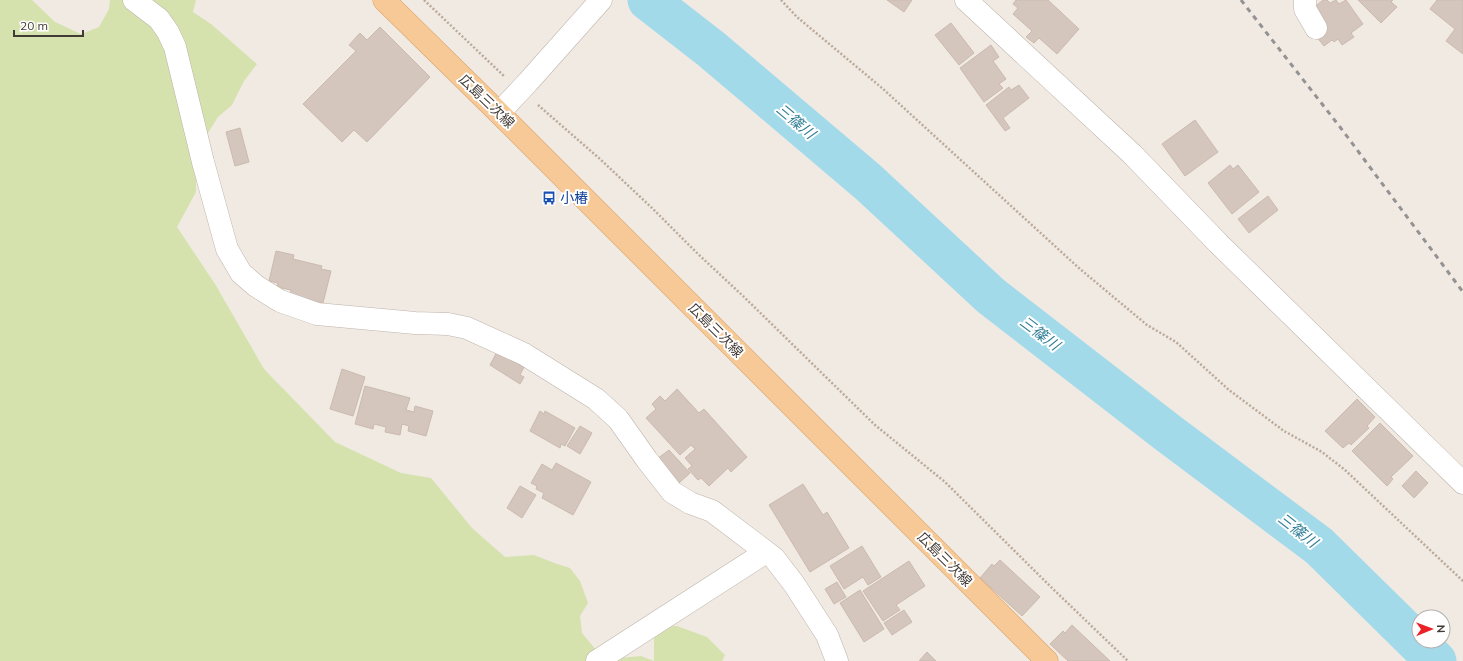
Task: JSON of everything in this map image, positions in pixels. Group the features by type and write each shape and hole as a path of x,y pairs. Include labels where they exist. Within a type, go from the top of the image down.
{"main road":[{"name":"広島三次線","path":"384,0 1047,661"}],"street":[{"path":"134,0 159,19 168,32 175,47 203,162 227,249 241,273 256,286 280,301 317,314 415,323 448,324 467,328 524,354 596,399 618,419 672,492 690,503 712,511 774,558 794,584 827,635 837,661"},
{"path":"499,113 601,0"},
{"path":"966,0 1132,154 1218,243 1463,483"},
{"path":"1304,0 1305,9 1316,28"},
{"path":"597,661 766,552"}],"path":[{"path":"424,0 488,62 524,86 743,296 875,426 945,482 1047,584 1128,661"},
{"path":"781,0 797,17 882,88 1080,269 1147,325 1176,342 1230,390 1284,431 1322,452 1345,470 1384,505 1463,581"}],"green space":[{"path":"0,0 32,0 55,22 81,34 99,27 109,9 110,0 196,0 193,12 211,24 257,64 244,81 232,105 218,117 196,152 196,192 177,227 215,284 264,369 335,442 401,473 431,478 472,528 505,557 534,555 570,568 580,581 588,603 580,616 582,633 597,651 620,658 641,656 654,661 0,661"},
{"path":"666,626 677,626 707,637 725,655 722,661 654,661 654,636"}],"building":[{"path":"887,0 912,0 904,12"},
{"path":"1016,0 1048,0 1079,29 1057,54 1039,38 1034,43 1026,37 1032,31 1013,14 1018,8 1013,4"},
{"path":"1323,0 1327,0 1330,3 1336,0 1339,4 1346,0 1363,24 1351,33 1354,37 1342,45 1338,39 1334,42 1332,40 1324,46 1316,36 1311,10"},
{"path":"1358,0 1393,0 1391,2 1397,7 1381,23"},
{"path":"1437,0 1463,0 1463,54 1446,41 1455,29 1430,9"},
{"path":"951,23 974,53 959,65 935,35"},
{"path":"380,27 430,77 367,142 354,130 342,142 303,104 356,51 349,45 360,33 367,40"},
{"path":"991,45 999,57 993,61 1006,79 999,84 1003,88 984,102 960,68"},
{"path":"1019,85 1029,98 1003,118 1010,128 1005,131 986,105 1009,87 1011,90"},
{"path":"1195,120 1218,152 1185,176 1162,144"},
{"path":"240,128 249,162 235,166 226,132"},
{"path":"1230,165 1233,169 1238,165 1259,192 1232,214 1208,183"},
{"path":"1268,196 1278,210 1249,233 1238,219"},
{"path":"276,251 294,255 293,259 322,266 321,269 331,271 323,303 290,295 291,290 277,287 278,283 269,281"},
{"path":"497,352 524,367 520,375 524,377 520,384 490,365"},
{"path":"342,369 365,377 353,416 330,409"},
{"path":"365,386 410,398 406,410 414,412 415,406 433,411 426,436 408,431 409,426 402,424 400,435 385,432 386,427 374,424 373,429 355,424"},
{"path":"677,389 699,413 704,409 747,457 731,472 728,468 709,486 701,478 698,480 688,469 692,466 685,458 695,449 691,445 680,455 646,418 656,409 652,404 660,396 665,401"},
{"path":"1357,399 1375,417 1367,426 1369,428 1351,445 1349,443 1343,448 1325,431"},
{"path":"540,411 544,414 545,411 575,428 565,446 561,444 560,448 530,431"},
{"path":"1380,423 1413,456 1391,477 1393,479 1387,486 1352,451"},
{"path":"580,426 592,433 580,454 567,446"},
{"path":"669,450 690,473 678,484 657,459"},
{"path":"556,463 591,482 573,515 542,498 544,493 536,489 537,486 531,483 542,464 552,470"},
{"path":"1416,471 1428,483 1414,498 1402,486"},
{"path":"803,484 823,515 827,512 849,548 810,572 769,505"},
{"path":"520,486 536,495 522,518 507,508"},
{"path":"862,546 881,577 868,585 863,577 844,589 830,566"},
{"path":"1000,560 1040,597 1022,616 980,578 992,564 994,566"},
{"path":"909,561 925,586 896,605 900,610 883,621 863,591"},
{"path":"837,582 846,597 834,604 825,589"},
{"path":"860,590 884,629 864,642 840,603"},
{"path":"904,610 912,622 892,635 884,623"},
{"path":"1072,625 1110,661 1068,661 1050,644 1063,631 1065,633"},
{"path":"927,652 936,661 919,661"}],"waterway":[{"name":"三篠川","path":"648,0 711,49 868,182 991,296 1168,433 1319,546 1436,661"}],"railway":[{"path":"1241,0 1340,127 1463,292"}],"place":[{"name":"小椿","path":"549,198"}]}
